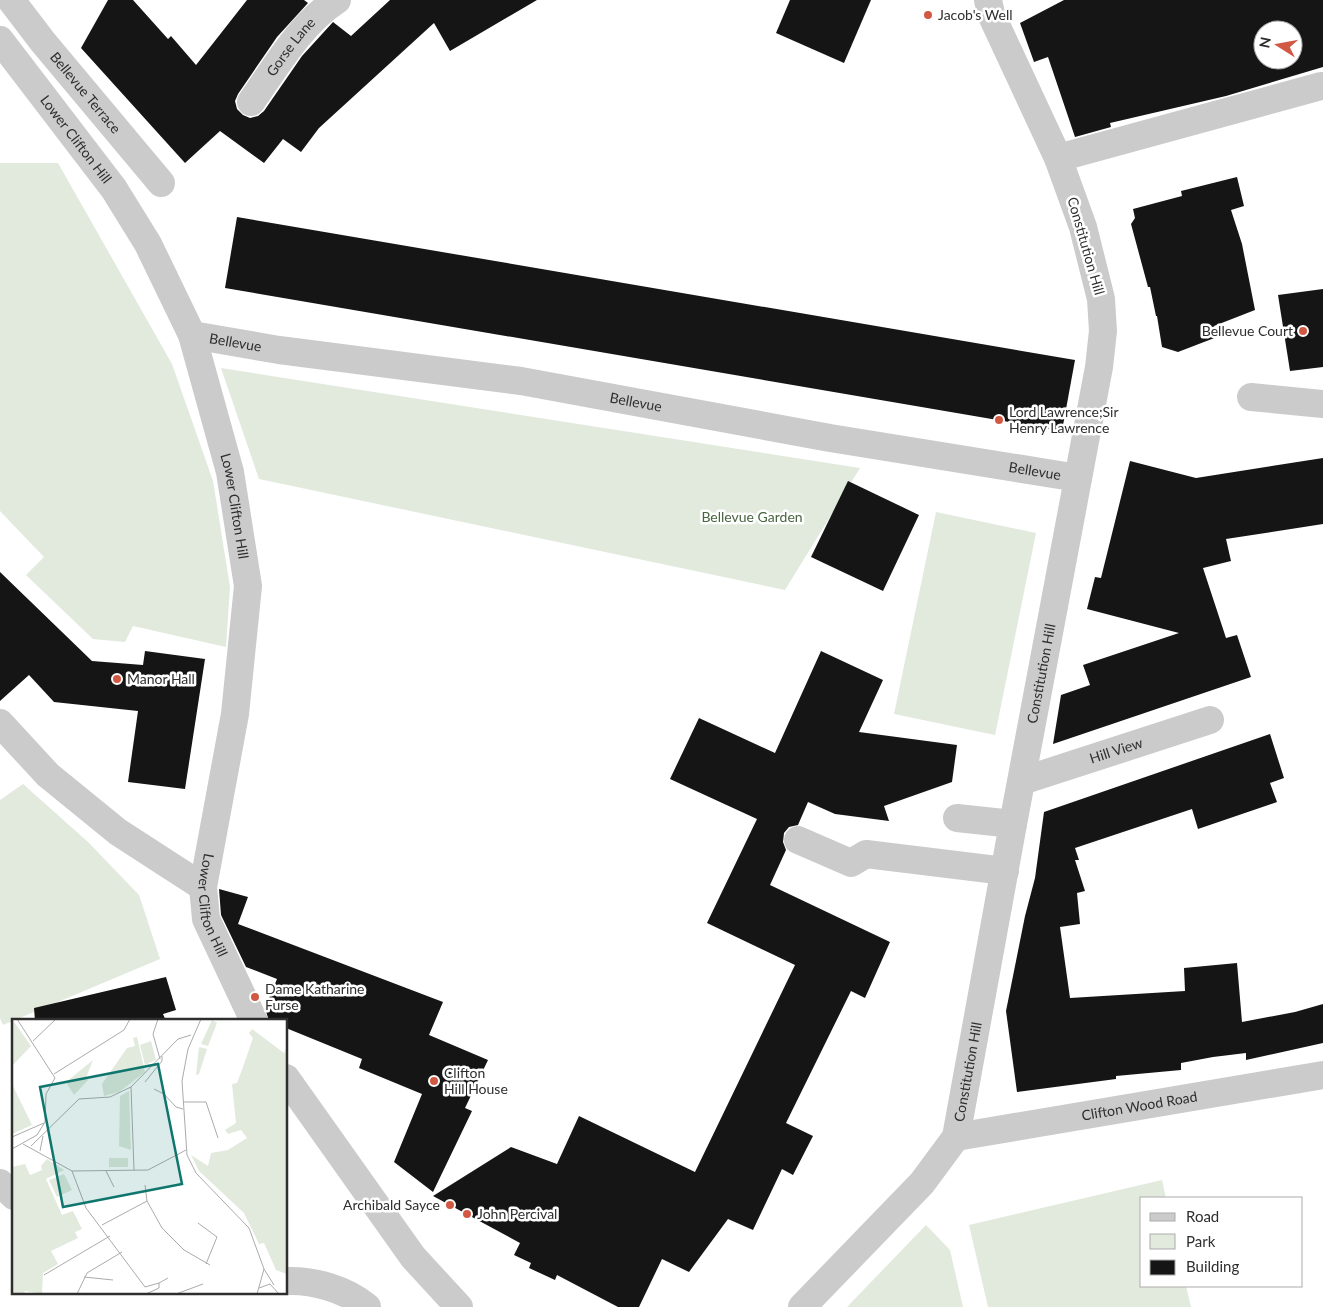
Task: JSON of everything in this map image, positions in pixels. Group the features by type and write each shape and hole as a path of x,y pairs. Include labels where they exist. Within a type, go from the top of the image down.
{"street":[{"name":"Bellevue Terrace","path":"11,0 43,42 161,183"},
{"name":"Gorse Lane","path":"251,102 298,36 312,20 337,0"},
{"name":"Constitution Hill","path":"802,1307 922,1183 956,1137 1099,367 1103,331 1102,300 1083,227 1058,158 991,14 988,0"},
{"name":"Lower Clifton Hill","path":"0,40 114,189 148,244 192,335 230,472 248,586 235,714 202,887 206,919 253,1019"},
{"path":"1058,158 1321,86"},
{"name":"Bellevue","path":"192,335 279,350 521,381 830,438 1078,478"},
{"path":"1251,397 1323,404"},
{"name":"Hill View","path":"1022,781 1210,720"},
{"path":"0,722 48,775 118,832 202,887"},
{"path":"957,818 1013,824"},
{"path":"798,840 851,863 866,854 1005,871"},
{"name":"Clifton Wood Road","path":"956,1137 1323,1074"},
{"path":"288,1081 413,1257 459,1307"},
{"path":"0,1183 12,1194"},
{"path":"288,1280 302,1280 346,1294 367,1307"}],"green space":[{"path":"0,163 58,163 172,364 213,481 230,587 226,647 133,626 125,642 93,639 26,575 44,557 0,511"},
{"name":"Bellevue Garden","path":"221,368 860,468 785,590 259,479"},
{"path":"936,512 1036,533 995,735 894,714"},
{"path":"23,784 88,842 139,895 160,959 17,1019 12,1019 12,1021 3,1025 0,1018 0,800"},
{"path":"1162,1180 1166,1197 1140,1197 1140,1287 1186,1287 1191,1307 988,1307 969,1225"},
{"path":"926,1225 950,1250 963,1307 847,1307"}],"building":[{"path":"108,0 133,0 168,39 171,36 196,65 247,0 304,0 308,3 277,37 238,94 235,101 237,109 243,115 250,118 258,116 264,111 302,56 333,22 351,36 390,0 537,0 450,51 434,23 319,128 301,152 283,139 264,163 220,131 185,163 81,48"},
{"path":"790,0 871,0 844,63 776,33"},
{"path":"1064,0 1323,0 1323,67 1226,96 1110,123 1111,127 1075,137 1048,57 1034,62 1020,23"},
{"path":"1237,177 1244,206 1231,210 1242,244 1255,310 1214,326 1217,337 1178,352 1162,347 1150,287 1148,287 1131,224 1135,218 1133,209 1182,196 1181,191"},
{"path":"237,217 1075,360 1062,431 225,288"},
{"name":"Bellevue Court","path":"1323,289 1323,367 1290,371 1278,295"},
{"path":"1323,458 1323,524 1226,539 1231,561 1203,568 1226,638 1237,635 1251,677 1053,744 1061,695 1090,685 1083,665 1179,633 1087,609 1095,577 1101,578 1130,461 1196,478"},
{"path":"848,481 919,515 883,591 811,557"},
{"name":"Manor Hall","path":"0,572 92,661 143,665 145,651 205,659 185,789 128,782 138,711 54,702 29,675 0,701"},
{"name":"Clifton Hill House","path":"821,651 883,680 859,732 957,745 952,782 884,806 889,821 835,814 808,802 798,825 789,827 784,833 783,842 786,850 770,885 890,942 865,998 851,991 786,1123 813,1136 793,1175 782,1169 753,1230 728,1219 689,1272 662,1259 639,1307 618,1307 557,1275 555,1280 529,1268 531,1263 514,1255 520,1243 433,1196 511,1147 557,1164 579,1116 695,1172 795,965 707,923 757,819 670,779 699,718 775,753"},
{"path":"1270,734 1284,778 1270,783 1277,802 1198,829 1192,809 1075,848 1079,860 1075,860 1085,891 1077,893 1080,924 1060,927 1070,998 1185,991 1184,968 1237,963 1242,1022 1295,1012 1323,1004 1323,1043 1246,1060 1246,1053 1213,1057 1181,1063 1181,1070 1116,1076 1116,1079 1017,1092 1006,1011 1025,916 1035,878 1044,812"},
{"path":"219,889 248,897 238,924 443,1002 429,1035 488,1060 465,1108 472,1111 433,1192 394,1162 422,1094 359,1068 362,1059 288,1029 288,1019 268,1019 265,1008 277,979 246,967 221,915"},
{"path":"166,977 176,1010 163,1014 165,1019 35,1019 34,1008"}],"place":[{"name":"Jacob's Well","path":"928,15"},
{"name":"Bellevue Court","path":"1303,331"},
{"name":"Lord Lawrence;Sir Henry Lawrence","path":"999,420"},
{"name":"Manor Hall","path":"117,679"},
{"name":"Dame Katharine Furse","path":"255,997"},
{"name":"Clifton Hill House","path":"434,1081"},
{"name":"Archibald Sayce","path":"450,1205"},
{"name":"John Percival","path":"467,1214"}]}
